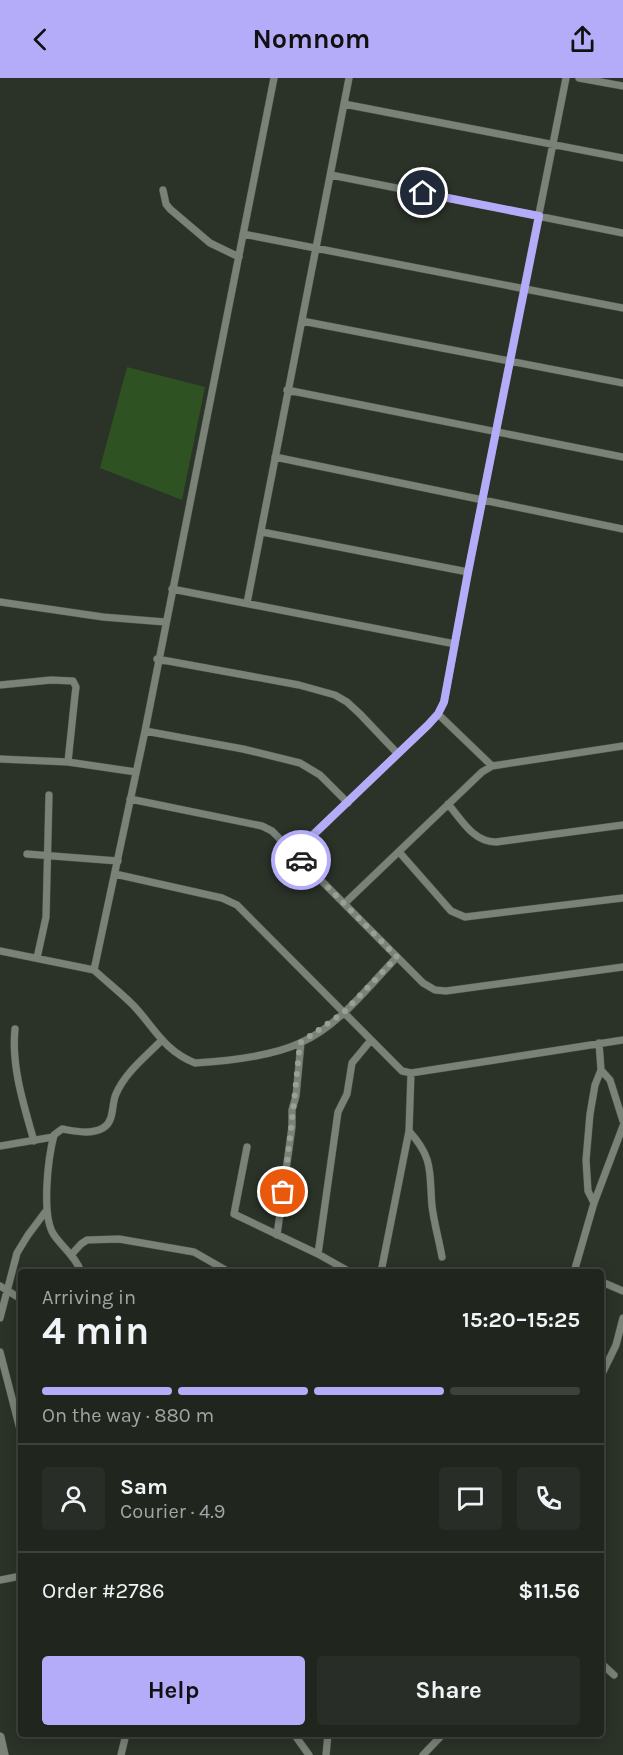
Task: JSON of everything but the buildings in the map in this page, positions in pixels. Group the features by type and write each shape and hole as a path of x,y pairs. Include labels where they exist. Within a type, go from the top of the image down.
{"street":[{"path":"94,970 145,730 157,660 274,78"},
{"path":"247,603 349,78"},
{"path":"294,853 438,714 444,702 566,78"},
{"path":"579,78 623,86"},
{"path":"344,104 623,158"},
{"path":"331,175 623,233"},
{"path":"163,190 166,204 170,209 210,243 239,256"},
{"path":"243,234 623,308"},
{"path":"302,321 623,383"},
{"path":"287,390 623,457"},
{"path":"275,457 623,529"},
{"path":"262,532 468,572"},
{"path":"172,589 455,644"},
{"path":"0,603 103,617 165,622"},
{"path":"157,660 299,685 335,695 360,714 398,754"},
{"path":"0,685 51,680 73,681 76,687 68,762"},
{"path":"438,714 492,766"},
{"path":"145,730 243,749 300,763 320,775 348,803"},
{"path":"345,903 400,853 482,772 492,766 623,746"},
{"path":"0,759 68,762 136,772"},
{"path":"37,958 46,917 49,795"},
{"path":"130,799 262,826 272,831 428,987 446,991 623,966"},
{"path":"448,804 476,837 486,842 623,825"},
{"path":"400,853 451,910 465,917 623,898"},
{"path":"27,854 118,861"},
{"path":"115,874 222,898 237,905 402,1071 411,1073 623,1040"},
{"path":"0,951 94,970 134,1006 161,1041 184,1059 195,1063 268,1053 300,1043 343,1013 397,957"},
{"path":"15,1029 17,1065 34,1142"},
{"path":"318,1254 338,1112 347,1094 352,1063 371,1040"},
{"path":"80,1269 76,1259 53,1233 46,1211 53,1137 58,1130 62,1129 92,1132 105,1127 110,1121 114,1100 120,1086 161,1041"},
{"path":"277,1235 292,1127 292,1108 296,1096 300,1043"},
{"path":"594,1203 588,1191 586,1160 591,1105 601,1070 599,1043"},
{"path":"577,1269 594,1203 623,1124 608,1076 601,1070"},
{"path":"382,1269 409,1131 411,1073"},
{"path":"409,1131 419,1142 430,1166 432,1204 442,1257"},
{"path":"0,1146 53,1137"},
{"path":"247,1148 234,1214 345,1269"},
{"path":"0,1318 3,1287 17,1253 46,1211"},
{"path":"71,1255 87,1240 129,1240 194,1252 224,1269"},
{"path":"604,1283 623,1291"},
{"path":"3,1287 18,1297"},
{"path":"604,1370 616,1345 623,1320"},
{"path":"0,1352 18,1421"},
{"path":"0,1580 18,1577"},
{"path":"604,1666 614,1675"},
{"path":"0,1737 5,1755"},
{"path":"121,1755 125,1737"},
{"path":"296,1737 309,1755"},
{"path":"326,1755 328,1737"},
{"path":"423,1755 440,1737"}],"green space":[{"path":"127,367 205,387 182,500 100,468"}],"way so far":[{"path":"283,1192 292,1127 292,1108 296,1096 300,1043 343,1013 397,957 301,860"}],"route":[{"path":"301,860 294,853 428,725 438,714 444,702 539,216 423,193"}]}
